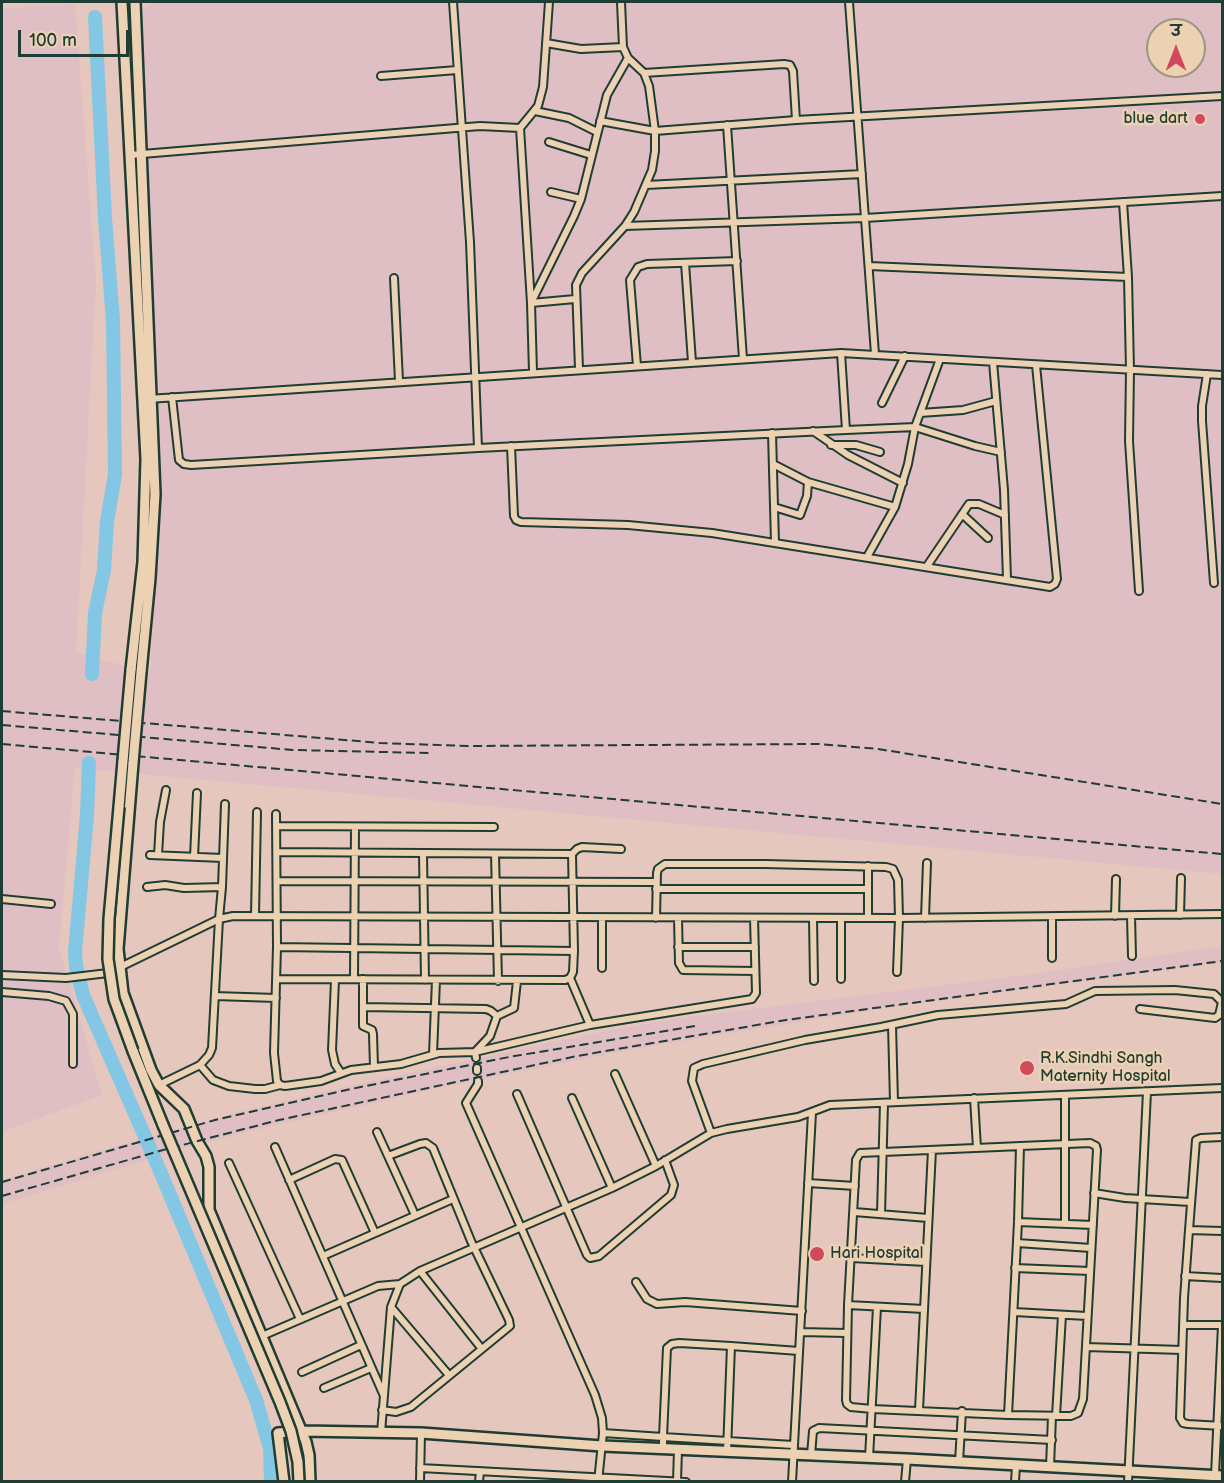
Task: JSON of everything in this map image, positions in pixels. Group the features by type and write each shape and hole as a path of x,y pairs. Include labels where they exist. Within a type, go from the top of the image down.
{"street":[{"path":"122,2 147,399"},
{"path":"135,2 147,399 145,523 128,762 118,949 119,968 129,1015 150,1070 159,1085 184,1109 206,1156 209,1210 302,1431 309,1455 310,1482"},
{"path":"453,2 460,128 470,243 478,448"},
{"path":"532,372 531,303 520,128 538,106 543,87 549,2"},
{"path":"579,369 576,285 582,273 625,226 634,212 646,185 655,151 655,131 649,86 644,73 628,58 623,47 621,2"},
{"path":"849,2 875,354"},
{"path":"546,43 581,49 623,47"},
{"path":"531,303 581,199 607,95 628,58"},
{"path":"644,73 790,65 793,71 796,120"},
{"path":"381,76 457,70"},
{"path":"600,121 655,131 858,116 1222,96"},
{"path":"535,111 568,118 597,132"},
{"path":"727,125 743,359"},
{"path":"130,155 460,128 497,126 520,128"},
{"path":"549,142 591,155"},
{"path":"646,185 862,174"},
{"path":"550,192 581,199"},
{"path":"625,226 865,219 1222,196"},
{"path":"1123,202 1128,277 1129,441 1139,591"},
{"path":"637,366 630,280 638,267 647,264 737,261"},
{"path":"684,263 692,362"},
{"path":"868,266 1128,277"},
{"path":"394,278 399,381"},
{"path":"531,303 575,299"},
{"path":"147,399 841,353 1222,375"},
{"path":"841,353 846,430"},
{"path":"882,403 905,356"},
{"path":"867,557 895,507 903,483 915,427 940,359"},
{"path":"993,362 1001,452 1007,579"},
{"path":"511,446 514,516 521,522 593,523 675,528 1050,587 1058,579 1036,365"},
{"path":"1207,374 1202,422 1214,583"},
{"path":"172,397 177,452 184,464 915,427 1001,452"},
{"path":"920,413 963,410 996,401"},
{"path":"813,431 831,445 903,483"},
{"path":"772,433 775,543"},
{"path":"831,445 849,444 879,452"},
{"path":"773,464 808,482 895,507"},
{"path":"774,507 800,515 807,496 808,482"},
{"path":"927,566 967,507 973,503 1005,515"},
{"path":"962,514 988,537"},
{"path":"128,762 119,807 108,929 108,959 114,999 167,1134 280,1402 291,1431 298,1462 299,1482"},
{"path":"158,855 160,822 166,790"},
{"path":"194,857 197,793"},
{"path":"159,1085 200,1065 212,1048 225,804"},
{"path":"255,915 257,813"},
{"path":"276,814 277,979 274,1053 277,1081 280,1085"},
{"path":"276,826 494,827"},
{"path":"354,980 355,826"},
{"path":"277,852 572,854 582,847 621,849"},
{"path":"423,854 425,980"},
{"path":"495,854 498,981"},
{"path":"277,979 517,981 570,978 573,972 574,951 572,854"},
{"path":"150,855 223,858"},
{"path":"926,918 927,863"},
{"path":"656,918 658,869 665,864 886,867 893,869 897,874 899,918 897,972"},
{"path":"868,866 868,918"},
{"path":"1180,915 1181,878"},
{"path":"1115,916 1116,879"},
{"path":"277,881 572,883 868,890"},
{"path":"147,887 165,885 184,888 222,887"},
{"path":"2,899 51,904"},
{"path":"2,975 66,978 108,973 219,919 233,916 926,918 1222,914"},
{"path":"1131,916 1132,956"},
{"path":"1052,917 1052,958"},
{"path":"602,918 602,969"},
{"path":"678,918 679,963 683,970 755,971"},
{"path":"200,1065 213,1080 229,1086 255,1089 293,1085 321,1081 341,1073 400,1064 434,1054 476,1055 590,1025 752,999 756,993 754,918"},
{"path":"813,918 813,981"},
{"path":"841,918 842,979"},
{"path":"277,947 574,951"},
{"path":"678,947 755,947"},
{"path":"570,978 590,1025"},
{"path":"335,980 332,1050 335,1064 341,1073"},
{"path":"363,980 363,1026 370,1029 373,1034 374,1067"},
{"path":"434,1054 436,980"},
{"path":"476,1055 490,1036 497,1016 514,1008 517,981"},
{"path":"711,1133 692,1081 694,1068 703,1064 805,1040 944,1014 1066,1004 1095,991 1175,990 1214,994 1222,1002 1219,1015 1215,1018 1140,1010"},
{"path":"2,992 49,996 66,1001 73,1014 73,1064"},
{"path":"215,996 276,998"},
{"path":"363,1007 486,1010 497,1016"},
{"path":"892,1025 894,1102"},
{"path":"615,1074 656,1166"},
{"path":"478,1081 466,1103 595,1395 602,1418 603,1433 598,1479"},
{"path":"381,1432 391,1307 400,1284 408,1277 612,1188 656,1166 711,1133 812,1113 819,1107 830,1105 1222,1088"},
{"path":"1128,1477 1147,1092"},
{"path":"517,1094 586,1255 594,1258 599,1256 671,1195 674,1185 665,1160"},
{"path":"1065,1095 1065,1224"},
{"path":"572,1098 612,1188"},
{"path":"974,1098 976,1148"},
{"path":"881,1214 884,1103"},
{"path":"792,1482 812,1113"},
{"path":"377,1132 415,1215"},
{"path":"1220,1426 1183,1423 1180,1418 1185,1276 1196,1140 1222,1137"},
{"path":"1090,1143 1096,1146 1082,1407 1078,1413 1071,1416 851,1407 846,1400 847,1333 857,1156 865,1152 1020,1146 1090,1143"},
{"path":"382,1410 396,1412 411,1407 448,1374 510,1326 430,1144 420,1144 388,1156"},
{"path":"1008,1415 1020,1146"},
{"path":"275,1147 384,1396"},
{"path":"919,1410 932,1150"},
{"path":"289,1180 335,1159 342,1160 345,1162 375,1233"},
{"path":"229,1163 300,1319"},
{"path":"808,1183 855,1186"},
{"path":"1094,1193 1190,1202"},
{"path":"323,1256 453,1199"},
{"path":"854,1212 928,1218"},
{"path":"1018,1222 1093,1225"},
{"path":"1189,1230 1222,1232"},
{"path":"1017,1243 1091,1248"},
{"path":"851,1258 926,1262"},
{"path":"1015,1268 1090,1271"},
{"path":"420,1272 481,1348"},
{"path":"1185,1276 1222,1278"},
{"path":"636,1282 647,1299 657,1304 685,1302 802,1311"},
{"path":"262,1336 378,1286 400,1284"},
{"path":"848,1305 924,1309"},
{"path":"391,1307 448,1374"},
{"path":"869,1458 877,1307"},
{"path":"1014,1312 1087,1316"},
{"path":"1050,1467 1062,1315"},
{"path":"603,1433 727,1441 793,1450 811,1455 1050,1467 1128,1477 1219,1476 1222,1325 1184,1325"},
{"path":"800,1332 847,1333"},
{"path":"663,1448 668,1348 672,1344 799,1352"},
{"path":"302,1372 361,1345"},
{"path":"727,1452 731,1346"},
{"path":"1086,1347 1182,1350"},
{"path":"324,1388 370,1368"},
{"path":"959,1462 962,1411"},
{"path":"811,1455 812,1436 815,1429 824,1428 1052,1440"},
{"path":"284,1482 278,1433 302,1431 420,1433 727,1452 793,1450"},
{"path":"420,1433 420,1482"},
{"path":"677,1481 678,1449"},
{"path":"905,1482 907,1459"},
{"path":"1015,1482 1016,1465"},
{"path":"420,1468 686,1482"},
{"path":"479,1482 480,1471"}],"shaded area":[{"path":"151,2 1222,2 1222,874 75,768 59,948 102,1095 2,1132 2,8 75,4 96,281 76,652 150,673 160,511 137,20"},
{"path":"1222,946 1222,963 890,1007 639,1048 434,1089 250,1131 159,1155 152,1137 239,1112 363,1083 591,1034 673,1019 1032,974"},
{"path":"140,1139 150,1159 2,1204 2,1180"}],"waterway":[{"path":"92,674 95,613 104,570 107,522 115,474 113,321 105,218 95,17"},
{"path":"89,763 87,815 75,952 83,995 256,1400 270,1448 271,1482"}],"railway":[{"path":"2,711 380,743 467,746 819,744 878,749 1222,804"},
{"path":"2,725 293,750 429,753"},
{"path":"2,744 1222,854"},
{"path":"2,1196 279,1120 577,1056 786,1020 1222,961"},
{"path":"2,1182 215,1120 351,1089 509,1057 695,1026"}],"place":[{"name":"blue dart","path":"1200,119"},
{"name":"R.K.Sindhi Sangh Maternity Hospital","path":"1027,1068"},
{"name":"Hari Hospital","path":"817,1254"}]}
